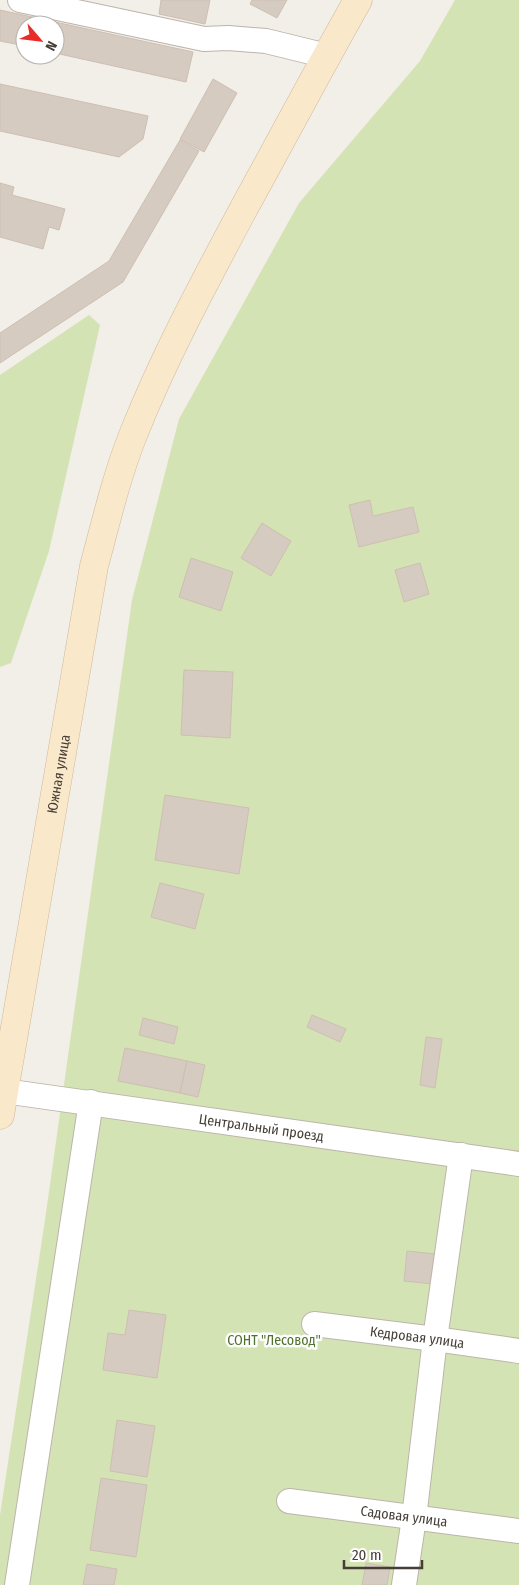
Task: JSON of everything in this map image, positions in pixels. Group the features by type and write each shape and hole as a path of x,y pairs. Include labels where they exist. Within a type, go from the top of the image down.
{"main road":[{"name":"Южная улица","path":"2,1103 94,566 111,499 132,436 158,375 191,307 358,0"}],"street":[{"path":"20,0 204,39 228,38 266,41 326,56"},
{"path":"17,1585 90,1102"},
{"name":"Центральный проезд","path":"2,1103 90,1102 519,1164"},
{"path":"404,1585 414,1518 434,1339 461,1155"},
{"name":"Кедровая улица","path":"314,1324 519,1351"},
{"name":"Садовая улица","path":"289,1501 519,1531"}],"green space":[{"name":"СОНТ \"Лесовод\"","path":"455,0 519,0 519,1585 0,1585 0,1515 45,1220 132,600 179,419 299,203 420,61"},
{"path":"89,315 100,325 49,551 11,663 0,667 0,375"}],"building":[{"path":"161,0 210,0 205,24 159,14"},
{"path":"252,0 287,0 277,18 250,4"},
{"path":"0,10 23,15 15,15 15,44 0,41"},
{"path":"65,24 193,52 186,82 65,55"},
{"path":"213,79 237,93 204,152 180,139"},
{"path":"0,84 148,116 143,139 119,157 0,131"},
{"path":"180,140 199,151 123,282 0,363 0,333 109,261"},
{"path":"0,183 14,187 12,195 65,209 59,230 49,227 43,249 0,237"},
{"path":"370,500 373,516 413,507 419,532 359,547 349,505"},
{"path":"262,523 291,541 271,576 241,558"},
{"path":"191,558 233,572 221,611 179,597"},
{"path":"420,563 429,594 404,602 395,570"},
{"path":"184,670 233,672 230,738 181,735"},
{"path":"165,795 249,808 239,874 155,860"},
{"path":"160,883 204,894 195,929 151,917"},
{"path":"312,1015 346,1029 340,1042 307,1027"},
{"path":"143,1018 178,1027 174,1044 139,1035"},
{"path":"426,1037 442,1039 435,1088 420,1085"},
{"path":"125,1048 187,1061 180,1093 118,1081"},
{"path":"187,1061 205,1065 198,1097 180,1093"},
{"path":"407,1251 436,1254 433,1284 404,1281"},
{"path":"129,1310 166,1315 157,1378 103,1370 108,1333 125,1335"},
{"path":"117,1420 155,1426 147,1477 110,1471"},
{"path":"101,1478 147,1485 136,1557 90,1550"},
{"path":"366,1563 390,1567 387,1585 362,1585"},
{"path":"87,1564 117,1569 114,1585 83,1585"}]}
